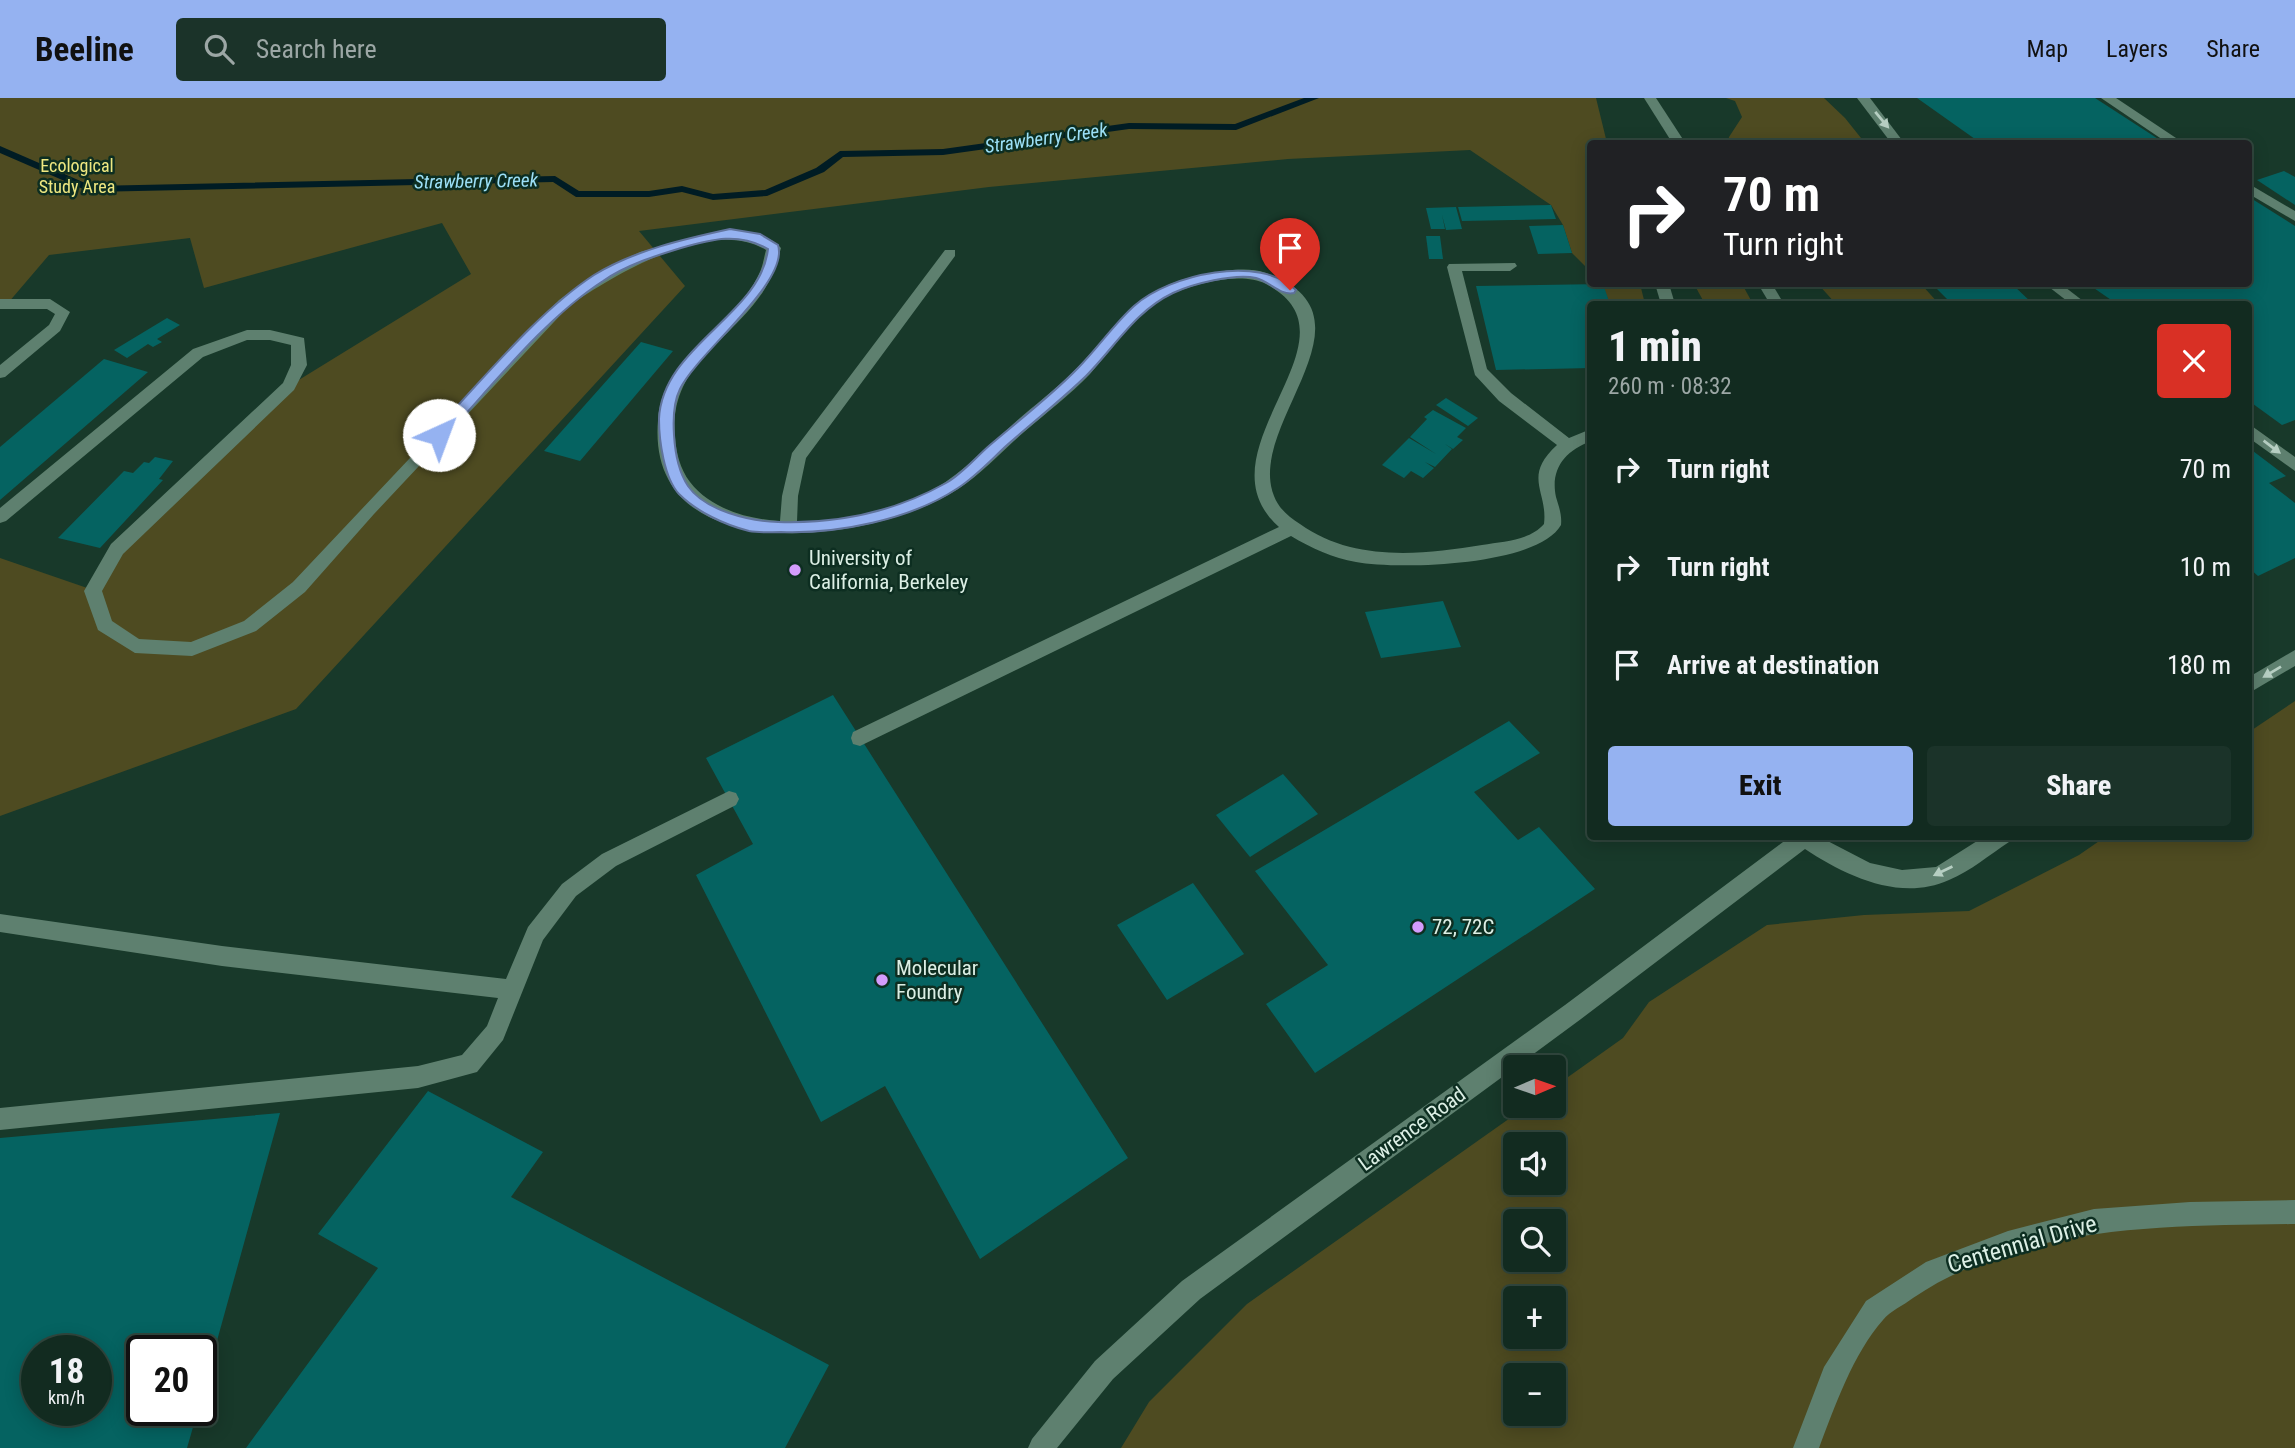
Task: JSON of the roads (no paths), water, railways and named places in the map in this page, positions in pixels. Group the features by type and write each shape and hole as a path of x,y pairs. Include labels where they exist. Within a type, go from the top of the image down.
{"street":[{"path":"1650,98 1677,140"},
{"path":"1863,98 1896,140"},
{"path":"2107,98 2173,140"},
{"path":"2252,190 2295,217"},
{"path":"0,517 198,353 236,336 270,333 299,342 299,365 289,386 117,549 93,591 104,625 135,646 192,649 250,626 299,587 564,303 601,277 645,256 730,233 755,237 774,247 772,268 750,298 687,365 672,391 666,416 668,453 683,489 709,510 751,526 855,523 904,508 953,485 1081,373 1140,307 1170,289 1213,276 1257,274 1290,290 1309,318 1310,343 1273,433 1261,477 1267,507 1292,528 1321,546 1369,558 1420,561 1526,544 1542,538 1553,525 1555,514 1546,484 1548,469 1566,444 1587,436"},
{"path":"788,527 790,496 798,457 950,253"},
{"path":"1510,267 1454,267 1480,371 1505,397 1566,444"},
{"path":"2056,287 2076,301"},
{"path":"0,304 50,304 63,312 55,328 0,373"},
{"path":"2252,432 2295,465"},
{"path":"860,738 1292,528"},
{"path":"2252,684 2295,657"},
{"path":"0,1119 418,1077 469,1064 495,1033 535,934 569,890 609,860 729,799"},
{"name":"Lawrence Road","path":"1041,1448 1104,1370 1191,1290 1573,1012 1803,840"},
{"path":"1809,840 1834,858 1870,872 1912,880 1938,875 1995,840"},
{"path":"0,923 222,956 512,990"},
{"name":"Centennial Drive","path":"1806,1448 1833,1376 1875,1310 1934,1270 2008,1244 2094,1220 2190,1214 2295,1212"}],"waterway":[{"name":"Strawberry Creek","path":"0,149 90,189 555,179 576,194 649,194 682,189 713,197 767,193 820,170 840,154 943,152 1129,126 1236,127 1314,98"}],"place":[{"name":"University of California, Berkeley","path":"795,570"},
{"name":"72, 72C","path":"1418,927"},
{"name":"Molecular Foundry","path":"882,980"}],"park label":[{"name":"Ecological Study Area","path":"77,175"}]}
